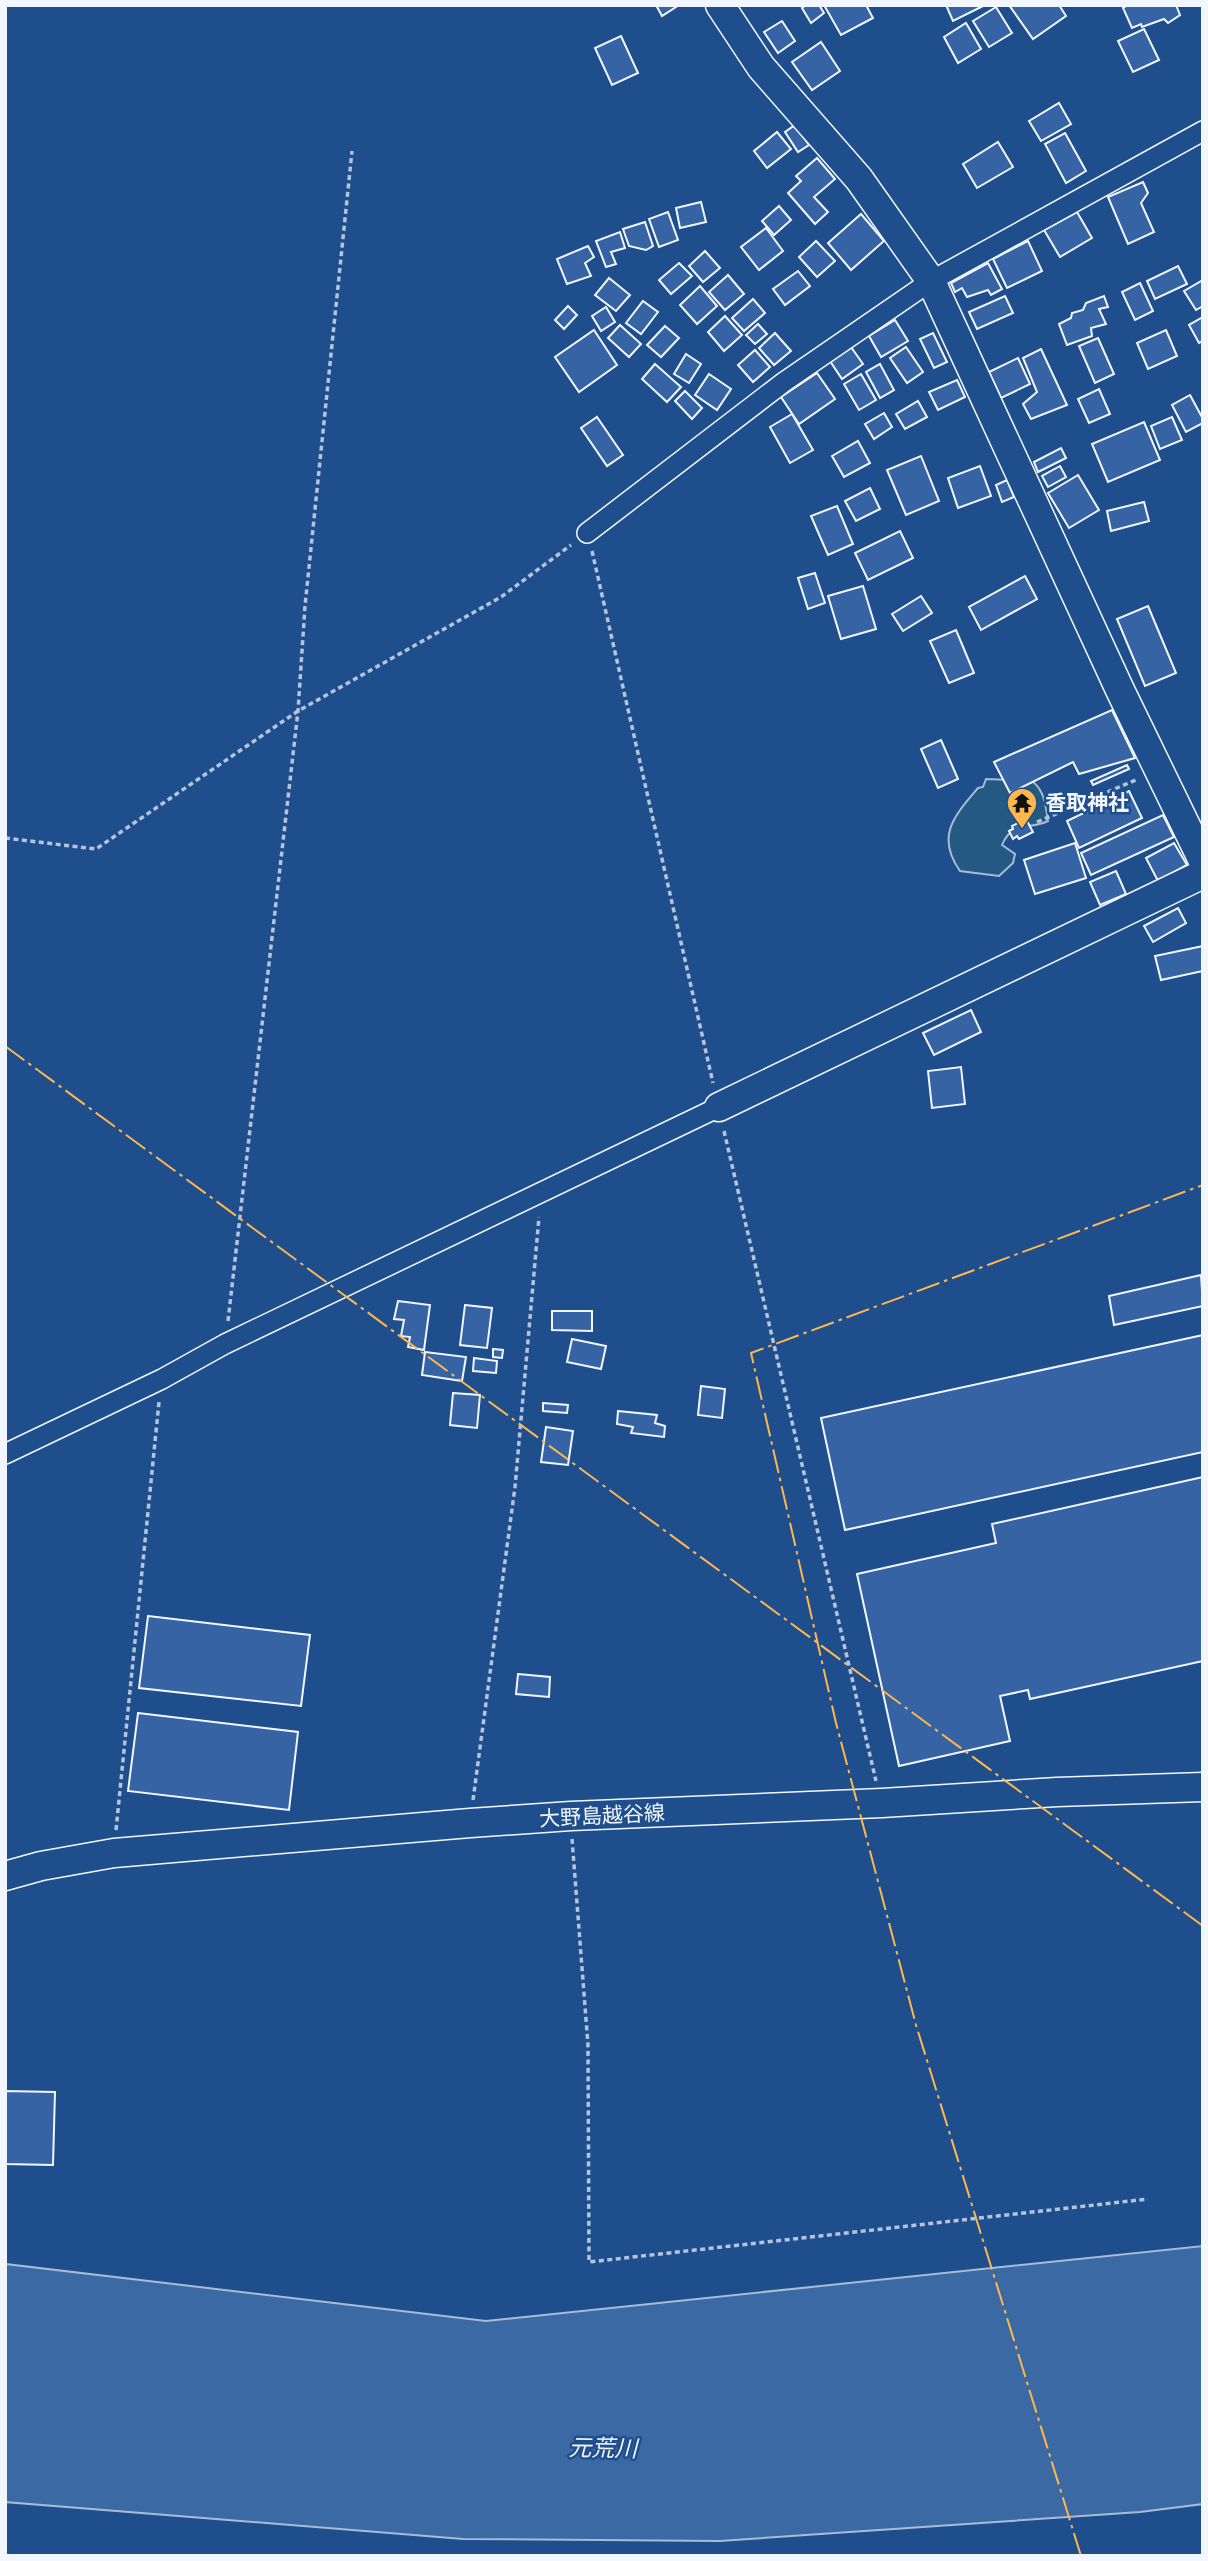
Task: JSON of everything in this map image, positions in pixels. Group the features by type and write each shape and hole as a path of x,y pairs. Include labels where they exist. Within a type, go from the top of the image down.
{"street":[{"path":"720,5 761,66 859,179 931,281 1203,861"},
{"path":"587,533 784,382 931,281 1203,131"},
{"path":"5,1454 162,1379 225,1344 541,1195 1203,874"},
{"name":"大野島越谷線","path":"5,1876 41,1866 114,1853 470,1823 1057,1792 1203,1787"}],"path":[{"path":"225,1344 298,711 305,606 352,150"},
{"path":"5,838 96,849 298,711 501,597 587,533 882,1803"},
{"path":"1037,822 1159,770"},
{"path":"470,1823 515,1487 541,1195"},
{"path":"114,1853 162,1379"},
{"path":"570,1816 588,2045 589,2262 1148,2199"}],"shaded area":[{"path":"1028,778 1041,792 1048,821 1016,829 1006,837 1002,845 1015,854 1013,863 999,876 960,871 949,847 949,836 951,826 962,807 978,788 983,787 986,779"}],"water":[{"name":"元荒川","path":"1203,2246 1203,2504 1140,2512 720,2541 463,2539 5,2502 5,2264 486,2321"}],"building":[{"path":"656,5 679,5 662,16"},
{"path":"806,5 819,5 824,13 811,23 802,8"},
{"path":"824,5 866,5 873,18 841,35"},
{"path":"946,5 985,5 953,21"},
{"path":"1009,5 1059,5 1066,16 1033,39"},
{"path":"1128,5 1176,5 1180,15 1168,23 1164,19 1132,28 1123,8"},
{"path":"996,7 1012,33 989,47 973,21"},
{"path":"782,21 795,41 778,53 764,32"},
{"path":"966,23 981,49 958,63 944,37"},
{"path":"1144,29 1159,60 1133,72 1118,41"},
{"path":"621,36 638,73 612,85 595,48"},
{"path":"821,42 840,71 812,90 792,62"},
{"path":"1059,103 1071,124 1041,141 1029,121"},
{"path":"795,125 809,145 798,152 785,132"},
{"path":"777,132 791,149 767,168 754,151"},
{"path":"1065,133 1086,171 1066,183 1045,144"},
{"path":"998,142 1013,167 977,188 963,164"},
{"path":"817,158 835,179 814,197 828,212 815,224 788,193 801,181 796,176"},
{"path":"1143,182 1148,193 1141,203 1154,232 1128,244 1108,197"},
{"path":"701,202 706,222 680,228 676,208"},
{"path":"779,206 791,220 774,235 762,221"},
{"path":"668,212 678,240 659,247 649,219"},
{"path":"1077,212 1092,238 1060,257 1044,230"},
{"path":"861,214 884,241 851,270 828,243"},
{"path":"645,222 653,246 646,250 629,246 623,229"},
{"path":"766,228 783,251 759,270 741,247"},
{"path":"620,232 625,248 611,252 616,264 606,267 596,241"},
{"path":"816,241 835,261 817,277 799,257"},
{"path":"1028,241 1042,271 1007,288 993,259"},
{"path":"588,246 594,257 585,263 591,276 567,284 557,259"},
{"path":"705,251 720,268 703,282 689,266"},
{"path":"679,263 692,276 671,294 659,280"},
{"path":"988,263 1002,289 991,295 988,290 967,297 962,288 955,292 951,283"},
{"path":"1178,266 1187,284 1155,299 1147,281"},
{"path":"798,271 810,286 785,305 773,289"},
{"path":"728,275 744,294 725,310 709,292"},
{"path":"609,278 630,295 616,311 595,295"},
{"path":"1203,280 1203,306 1196,310 1184,291"},
{"path":"1140,283 1153,311 1135,320 1122,292"},
{"path":"700,286 717,306 697,324 680,305"},
{"path":"1005,296 1013,313 977,329 969,312"},
{"path":"1104,296 1108,307 1099,309 1106,324 1091,328 1092,336 1067,345 1059,324 1071,318 1072,313 1083,310 1086,303"},
{"path":"753,299 765,313 744,331 732,318"},
{"path":"643,301 658,312 641,334 626,323"},
{"path":"568,306 577,315 564,329 555,320"},
{"path":"606,307 615,322 601,331 592,316"},
{"path":"725,316 742,335 724,351 708,332"},
{"path":"1203,317 1203,341 1199,343 1189,325"},
{"path":"895,320 908,341 881,357 869,336"},
{"path":"758,324 767,334 755,344 746,335"},
{"path":"620,325 641,344 629,357 608,338"},
{"path":"665,326 679,338 661,357 647,345"},
{"path":"594,330 617,365 579,392 555,357"},
{"path":"1166,330 1177,356 1148,369 1137,343"},
{"path":"775,333 791,351 774,365 759,348"},
{"path":"933,333 947,362 934,368 920,339"},
{"path":"1098,338 1114,374 1095,383 1079,346"},
{"path":"851,347 863,364 842,379 830,361"},
{"path":"906,347 923,372 907,383 890,358"},
{"path":"1041,349 1067,405 1031,419 1023,404 1037,392 1023,358"},
{"path":"755,350 770,367 753,382 738,365"},
{"path":"686,354 701,364 689,383 674,374"},
{"path":"1018,358 1030,384 1001,398 989,372"},
{"path":"655,364 681,387 667,402 642,379"},
{"path":"880,364 894,390 880,398 866,372"},
{"path":"817,373 835,399 799,424 781,397"},
{"path":"709,374 731,389 717,410 695,395"},
{"path":"861,374 876,400 859,410 844,384"},
{"path":"957,380 965,397 938,410 929,392"},
{"path":"1099,389 1110,414 1089,423 1078,399"},
{"path":"685,391 702,408 692,419 675,401"},
{"path":"1190,395 1203,423 1186,432 1172,405"},
{"path":"918,401 927,417 905,429 896,414"},
{"path":"884,413 892,427 874,439 865,424"},
{"path":"792,414 813,450 790,463 770,427"},
{"path":"597,417 623,455 607,466 581,428"},
{"path":"1172,417 1182,440 1160,449 1151,426"},
{"path":"1144,422 1160,460 1108,482 1092,444"},
{"path":"858,441 870,463 844,477 832,456"},
{"path":"1061,448 1066,458 1038,472 1034,462"},
{"path":"921,456 939,501 906,515 887,470"},
{"path":"980,466 991,496 958,508 948,478"},
{"path":"1060,466 1066,477 1048,487 1042,476"},
{"path":"1078,475 1099,510 1069,528 1048,493"},
{"path":"1007,480 1014,497 1002,502 996,485"},
{"path":"870,488 880,509 856,521 845,501"},
{"path":"1144,502 1149,521 1111,531 1107,511"},
{"path":"837,506 853,544 828,555 811,516"},
{"path":"900,531 913,558 868,580 855,553"},
{"path":"815,573 825,603 808,609 798,578"},
{"path":"1025,576 1037,599 981,630 969,607"},
{"path":"863,586 876,629 841,639 828,596"},
{"path":"921,596 932,613 903,631 892,614"},
{"path":"1148,606 1176,673 1145,686 1117,619"},
{"path":"956,630 974,673 949,683 930,641"},
{"path":"1112,710 1135,758 1079,774 1073,762 1010,793 994,762"},
{"path":"941,740 958,779 938,788 921,749"},
{"path":"1127,765 1129,769 1093,785 1091,781"},
{"path":"1129,791 1142,818 1079,848 1067,821"},
{"path":"1163,815 1174,837 1091,875 1081,853"},
{"name":"香取神社","path":"1026,819 1033,832 1013,839 1009,831 1013,829 1012,826"},
{"path":"1075,843 1086,878 1035,894 1024,860"},
{"path":"1174,843 1187,865 1158,881 1146,858"},
{"path":"1116,871 1126,894 1100,905 1090,882"},
{"path":"1178,908 1186,923 1153,942 1144,926"},
{"path":"1203,946 1203,971 1161,980 1155,956"},
{"path":"971,1010 981,1032 934,1055 923,1033"},
{"path":"961,1067 965,1104 932,1108 928,1071"},
{"path":"1201,1275 1203,1306 1114,1325 1109,1296"},
{"path":"398,1301 430,1305 424,1350 408,1347 410,1337 401,1336 404,1320 394,1319"},
{"path":"465,1305 492,1308 487,1348 460,1345"},
{"path":"552,1311 592,1311 592,1331 552,1330"},
{"path":"1203,1335 1203,1452 845,1530 821,1418"},
{"path":"572,1339 606,1346 601,1369 567,1362"},
{"path":"493,1349 503,1350 502,1358 493,1357"},
{"path":"425,1352 466,1357 462,1381 422,1375"},
{"path":"474,1358 497,1361 496,1373 473,1371"},
{"path":"701,1386 725,1389 722,1418 698,1415"},
{"path":"453,1393 480,1395 477,1428 450,1425"},
{"path":"543,1403 568,1405 567,1413 543,1411"},
{"path":"618,1411 657,1415 655,1423 665,1426 664,1437 631,1433 633,1427 617,1424"},
{"path":"546,1427 573,1431 568,1465 541,1462"},
{"path":"1203,1477 1203,1661 1030,1699 1028,1690 1000,1696 1010,1741 899,1766 857,1574 996,1543 992,1524"},
{"path":"148,1616 310,1635 301,1706 139,1688"},
{"path":"518,1674 550,1677 549,1697 516,1694"},
{"path":"138,1713 298,1732 289,1810 128,1791"},
{"path":"5,2091 55,2092 53,2165 5,2164"}],"power":[{"path":"5,1046 1203,1926"},
{"path":"1081,2556 916,2025 836,1723 751,1353 1203,1185"}],"place":[{"name":"香取神社","path":"1022,830"}]}
